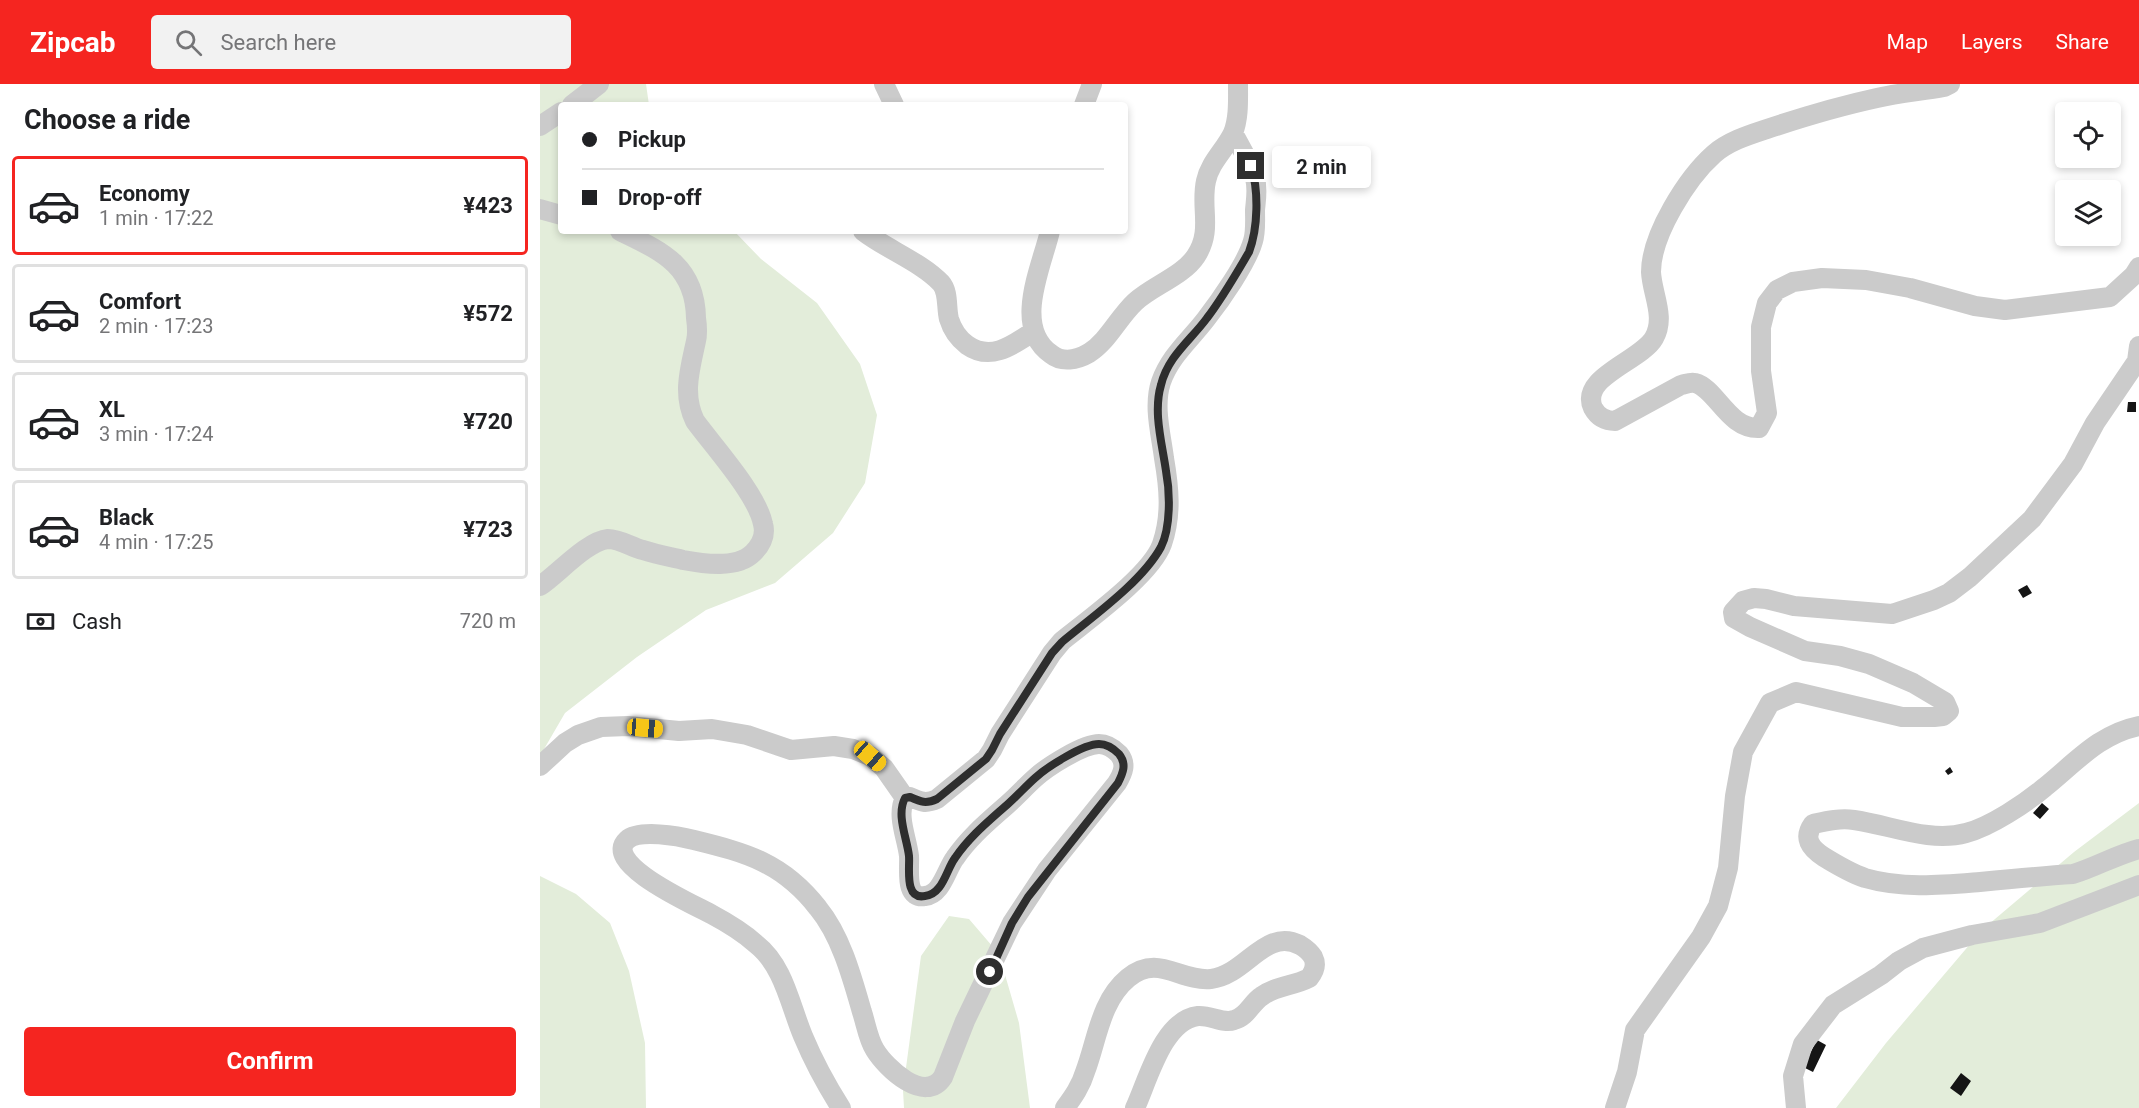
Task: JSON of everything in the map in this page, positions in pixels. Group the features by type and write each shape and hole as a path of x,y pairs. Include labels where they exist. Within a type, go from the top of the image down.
{"street":[{"path":"576,102 599,84"},
{"path":"884,84 893,102"},
{"path":"1085,102 1092,84"},
{"path":"1049,234 1031,308 1034,331 1041,345 1056,358 1065,360 1077,358 1096,347 1139,298 1196,257 1206,236 1204,192 1206,179 1210,168 1233,133 1237,117 1238,84"},
{"path":"1950,84 1878,98 1783,123 1728,144 1714,154 1681,195 1656,242 1651,271 1659,317 1653,339 1634,357 1604,376 1596,384 1591,395 1592,406 1597,414 1607,421 1615,421 1681,385 1692,382 1702,385 1738,422 1751,428 1759,428 1767,413 1761,371 1761,327 1767,303 1777,290 1792,282 1822,278 1866,280 1911,288 1975,306 2005,310 2110,297 2134,275 2139,267"},
{"path":"540,126 558,114"},
{"path":"905,798 910,797 922,802 937,799 986,759 1035,677 1057,647 1137,578 1162,546 1170,501 1158,416 1161,383 1180,348 1206,319 1232,281 1254,240 1257,190 1251,166 1233,133"},
{"path":"540,209 558,214"},
{"path":"540,586 596,543 608,539 642,550 707,564 738,561 750,557 760,546 764,534 763,524 754,500 695,421 689,409 687,391 690,360 697,338 696,307 690,283 680,267 659,250 626,234"},
{"path":"868,234 940,283 945,290 949,319 955,331 963,342 975,350 986,354 1010,348 1034,331"},
{"path":"1615,1108 1627,1072 1635,1030 1651,1005 1671,982 1701,937 1718,906 1728,868 1735,796 1743,752 1770,704 1796,692 1902,717 1943,716 1949,711 1945,702 1913,683 1869,664 1840,656 1805,651 1750,627 1734,618 1733,612 1743,601 1766,598 1794,606 1892,614 1949,593 1970,577 2032,519 2073,464 2095,423 2137,361 2139,345"},
{"path":"2139,726 2108,736 2086,750 2043,789 1988,825 1965,834 1938,837 1853,820 1832,820 1814,824 1808,832 1809,841 1818,853 1843,869 1884,882 1926,886 2073,874 2139,849"},
{"path":"540,766 564,743 601,727 712,729 747,735 790,750 834,746 853,748 870,756 884,768 905,798 901,813 908,847 910,884 917,896 925,896 940,886 951,863 975,832 1045,770 1085,747 1098,744 1108,746 1117,753 1123,761 1124,773 1047,870 1017,915 966,1021 943,1077 940,1082 929,1086 917,1087 909,1083 893,1072 873,1048 847,964 829,922 812,900 790,878 756,858 691,839 640,835 629,838 624,843 625,857 643,876 732,926 768,955 786,988 811,1053 841,1108"},
{"path":"1796,1108 1793,1076 1803,1044 1833,1005 1899,961 1923,948 1972,935 2040,923 2139,885"},
{"path":"1065,1108 1076,1093 1085,1074 1104,1014 1120,986 1137,971 1148,967 1161,967 1209,979 1220,977 1242,966 1261,949 1274,942 1295,943 1305,948 1315,964 1314,972 1309,978 1262,996 1239,1019 1225,1021 1198,1016 1180,1023 1161,1049 1135,1108"}],"green space":[{"path":"540,84 646,84 649,102 558,102 558,234 737,234 761,259 817,303 860,364 877,415 865,483 833,533 775,583 706,610 637,657 565,713 540,756"},
{"path":"2139,803 2139,1108 1836,1108 1886,1043 1982,930 2074,852"},
{"path":"540,876 576,894 610,923 629,971 645,1043 646,1108 540,1108"},
{"path":"949,916 969,919 999,954 1019,1023 1030,1108 904,1108 903,1090 921,956"}],"building":[{"path":"2128,402 2136,402 2136,412 2127,412"},
{"path":"2027,585 2032,593 2023,598 2018,590"},
{"path":"1950,767 1953,772 1948,775 1945,771"},
{"path":"2042,803 2049,809 2040,819 2033,813"},
{"path":"1817,1040 1826,1045 1813,1072 1803,1067"},
{"path":"1961,1073 1971,1081 1961,1096 1950,1088"}],"route":[{"path":"990,972 1012,923 1028,897 1047,870 1118,783 1124,773 1123,761 1108,746 1098,744 1085,747 1036,776 975,832 951,863 940,886 925,896 917,896 910,884 910,864 901,813 902,804 905,798 910,797 922,802 937,799 986,759 1052,653 1137,578 1162,546 1170,492 1158,416 1161,383 1185,341 1206,319 1232,281 1254,240 1257,190 1251,166"}]}
